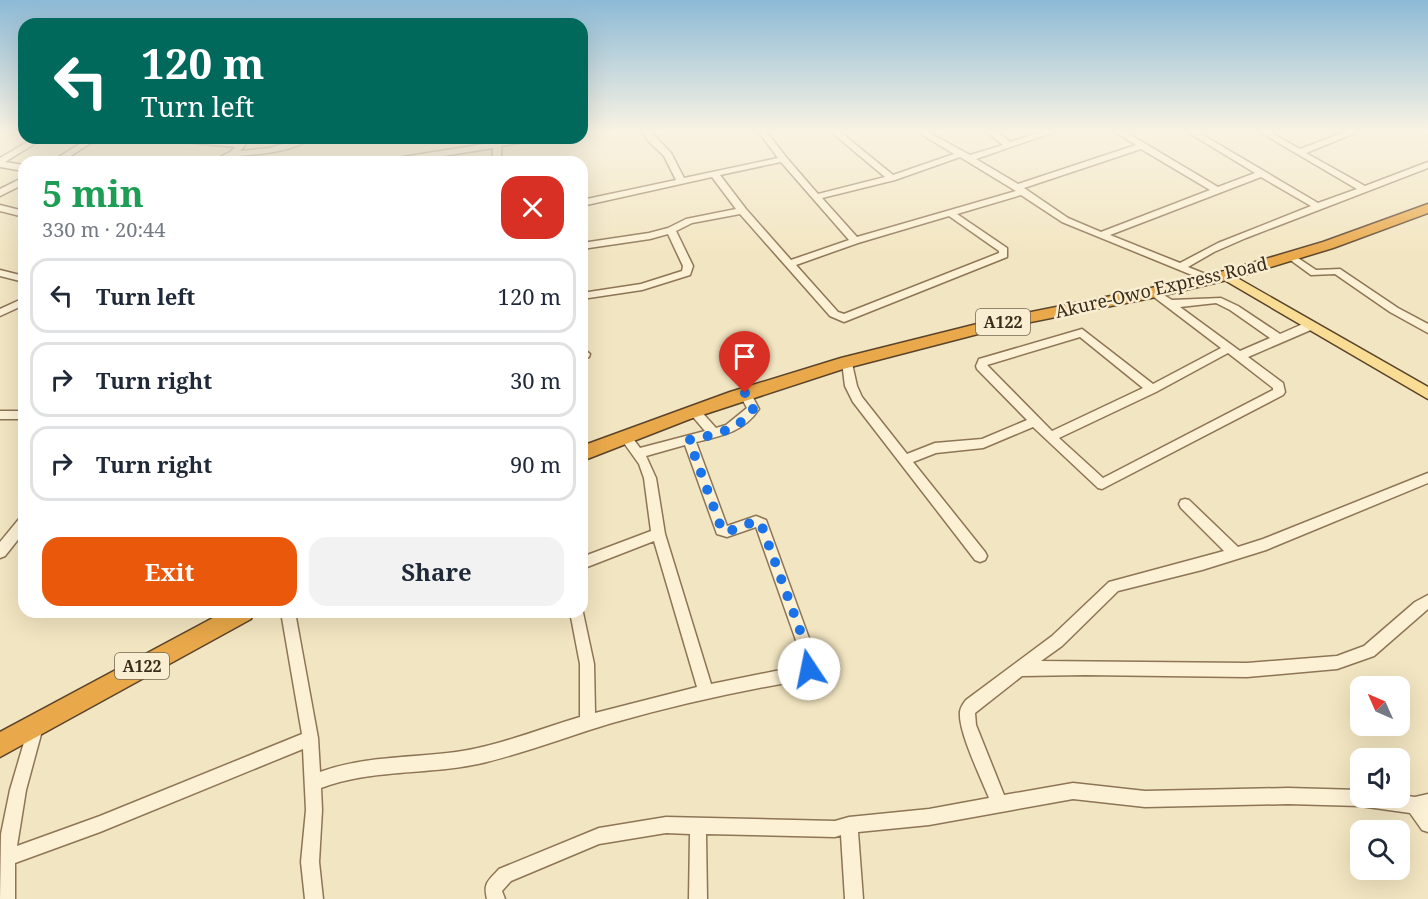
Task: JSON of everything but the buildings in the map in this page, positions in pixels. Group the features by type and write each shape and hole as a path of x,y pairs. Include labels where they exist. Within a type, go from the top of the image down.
{"highway":[{"name":"Akure-Owo Express Road","path":"588,451 745,393 847,362 1000,323 1216,278 1292,257 1380,227 1428,207"},
{"name":"A122","path":"0,745 233,618"}],"main road":[{"path":"1216,278 1309,326 1428,394"}],"street":[{"path":"677,173 681,182"},
{"path":"588,202 724,173"},
{"path":"795,173 855,242"},
{"path":"886,173 892,178"},
{"path":"816,197 909,173"},
{"path":"994,173 1059,216 1181,267 1216,278"},
{"path":"790,264 855,242 952,214 1066,173"},
{"path":"1187,173 1218,191"},
{"path":"1337,173 1364,189"},
{"path":"1181,267 1208,250 1316,205 1407,173"},
{"path":"1101,235 1260,174 1316,205"},
{"path":"715,175 740,211 834,314 844,318 1004,255 1004,250 952,214"},
{"path":"0,193 18,183"},
{"path":"0,208 18,212"},
{"path":"588,245 629,241 671,230 689,220 740,211"},
{"path":"588,295 642,286 687,273 688,266 671,230"},
{"path":"1292,257 1314,273 1337,271 1394,310 1428,329"},
{"path":"0,273 18,278"},
{"path":"1152,389 1082,333 983,362 981,366 1050,437 1099,482 1105,483 1279,392 1279,386 1154,292"},
{"path":"1170,304 1217,300 1279,339"},
{"path":"0,313 18,304"},
{"path":"1239,356 1309,326"},
{"path":"1050,437 1152,389 1229,348"},
{"path":"847,362 854,394 980,556"},
{"path":"638,453 730,429 751,412 752,405 745,393"},
{"path":"694,411 714,434"},
{"path":"0,415 18,415"},
{"path":"904,461 935,448 982,444 1035,422"},
{"path":"625,436 644,462 650,478 658,534 706,691"},
{"path":"312,783 335,772 381,765 430,763 472,757 515,747 588,723 706,691 803,674 809,669 812,663 761,524 756,521 727,532 722,530 689,440"},
{"path":"1000,805 966,717 971,705 1057,641 1114,586 1236,554 1318,524 1428,478"},
{"path":"1185,504 1236,554"},
{"path":"0,552 18,530"},
{"path":"588,561 658,534"},
{"path":"1019,670 1050,668 1227,671 1313,666 1342,661 1369,650 1411,612 1428,601"},
{"path":"289,618 310,738 314,823 310,848 314,899"},
{"path":"578,618 587,664 588,723"},
{"path":"6,899 6,858 19,787 35,725"},
{"path":"6,858 100,825 310,738"},
{"path":"311,764 335,772"},
{"path":"496,899 493,888 505,875 599,836 666,825 835,829 849,825 929,817 1073,790 1145,799 1288,795 1350,798"},
{"path":"1422,803 1428,824"},
{"path":"849,825 854,899"},
{"path":"698,826 699,899"}],"route":[{"path":"745,393 753,409 742,420 730,429 689,440 722,530 727,532 756,521 761,524 812,663 809,669"}]}
